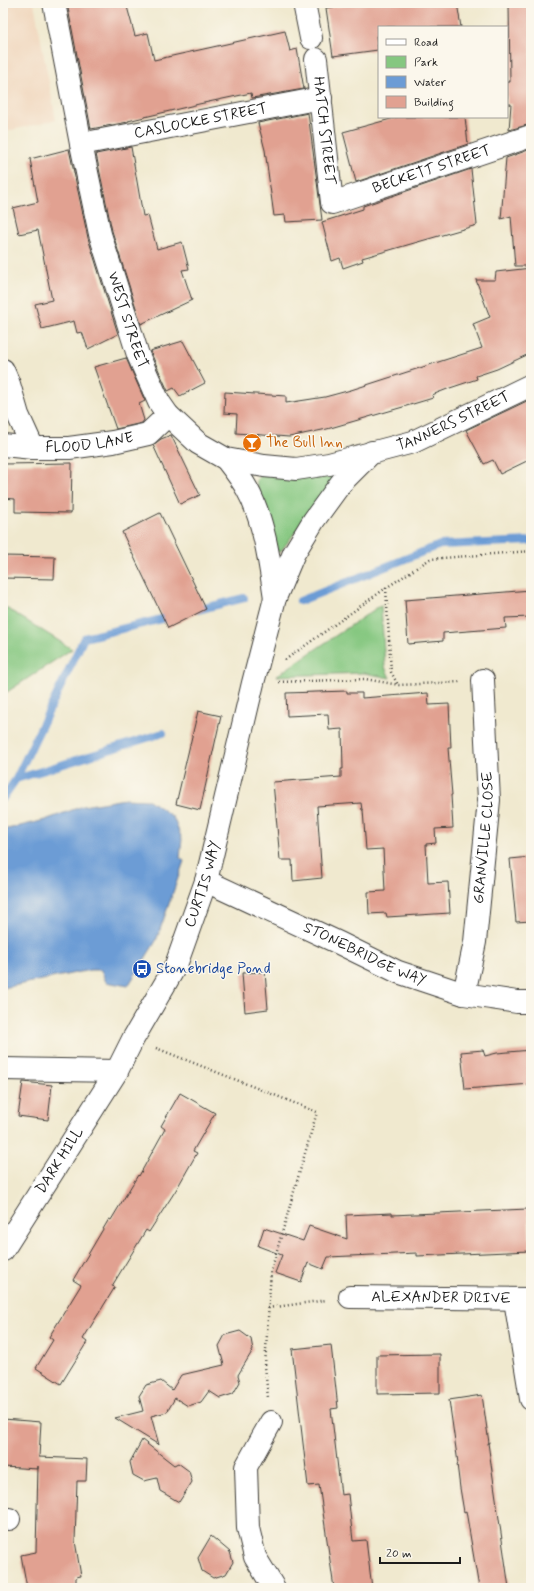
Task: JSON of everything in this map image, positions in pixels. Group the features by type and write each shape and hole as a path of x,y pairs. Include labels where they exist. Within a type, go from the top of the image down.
{"street":[{"name":"WEST STREET","path":"54,3 100,234 135,348 159,402 168,415 198,443 226,458 264,466 296,469 329,464 372,452"},
{"path":"304,3 311,38"},
{"name":"HATCH STREET","path":"316,59 332,203"},
{"name":"CASLOCKE STREET","path":"81,144 321,98"},
{"name":"BECKETT STREET","path":"332,203 531,136"},
{"path":"3,370 9,384 18,415 33,448"},
{"name":"TANNERS STREET","path":"372,452 413,442 531,385"},
{"name":"FLOOD LANE","path":"3,445 33,448 69,448 113,442 148,434 168,415"},
{"path":"275,598 294,553 314,520 341,483 372,452"},
{"path":"226,458 247,489 262,526 275,598"},
{"name":"CURTIS WAY","path":"117,1071 176,965 206,881 253,683 275,598"},
{"name":"GRANVILLE CLOSE","path":"464,994 475,942 489,800 483,680"},
{"name":"STONEBRIDGE WAY","path":"206,881 340,943 398,972 464,994 517,1002 531,1002"},
{"path":"3,1068 117,1071"},
{"name":"DARK HILL","path":"3,1250 117,1071"},
{"name":"ALEXANDER DRIVE","path":"350,1297 523,1300"},
{"path":"523,1300 531,1400"},
{"path":"271,1422 246,1467 248,1528 255,1557 274,1588"}],"path":[{"path":"284,660 430,559 531,551"},
{"path":"386,588 391,672 399,685"},
{"path":"253,683 366,679 399,685 483,680"},
{"path":"133,1040 317,1112 271,1270 265,1366 271,1422"},
{"path":"268,1308 350,1297"}],"shaded area":[{"path":"3,3 34,3 56,120 3,132"}],"green space":[{"path":"332,472 336,478 278,553 260,499 256,480 260,476"},
{"path":"381,605 385,667 390,678 364,673 276,676"},
{"path":"3,606 72,649 4,694 3,697"}],"water":[{"name":"Stonebridge Pond","path":"125,799 149,800 173,817 182,839 180,858 184,861 156,941 128,986 106,982 101,970 90,970 3,988 3,830 45,820 83,806"}],"building":[{"path":"67,3 126,3 135,36 148,33 154,60 285,31 290,51 297,49 304,89 252,98 251,93 199,104 128,122 91,129"},
{"path":"361,3 457,3 461,26 378,26 378,36 376,36 378,50 333,56 326,8"},
{"path":"509,3 531,3 531,124 509,130 511,104 508,104 508,82 510,82"},
{"path":"308,113 322,220 286,222 285,215 274,216 265,150 258,123"},
{"path":"394,118 465,118 468,144 356,182 343,132"},
{"path":"131,147 143,216 148,215 157,249 182,242 189,269 182,270 192,300 141,324 112,231 96,154"},
{"path":"69,149 88,238 118,334 88,349 82,332 77,333 74,321 42,329 35,304 52,300 38,230 19,234 13,208 38,202 30,159"},
{"path":"531,149 531,266 515,266 511,216 501,219 506,158"},
{"path":"471,169 477,225 362,258 363,261 343,268 340,258 332,261 322,222 363,209 363,206"},
{"path":"531,268 531,353 497,369 476,376 477,379 432,395 433,398 327,429 289,437 236,433 237,414 224,413 225,392 286,396 286,403 325,397 482,348 473,324 490,317 476,280 495,280 496,272"},
{"path":"183,341 205,383 180,396 174,388 168,391 150,351"},
{"path":"126,358 145,401 139,404 144,420 142,423 116,429 94,367"},
{"path":"531,399 531,459 500,474 493,460 484,464 466,430"},
{"path":"171,435 200,495 180,504 153,445 161,439"},
{"path":"72,463 71,513 15,512 15,499 3,498 3,464"},
{"path":"160,513 206,609 168,628 122,532"},
{"path":"3,556 55,557 54,579 3,578"},
{"path":"531,590 531,617 505,618 506,628 443,633 443,641 408,644 405,600"},
{"path":"347,691 347,693 362,693 362,698 428,693 429,705 449,704 451,748 448,748 453,828 435,829 436,843 426,844 428,883 448,882 450,913 387,917 386,913 369,914 368,892 385,891 383,849 366,850 363,810 361,803 317,806 322,878 293,881 292,860 280,860 273,782 341,777 341,769 343,769 342,729 329,730 328,714 287,716 286,693"},
{"path":"198,711 221,716 200,810 176,804"},
{"path":"531,857 531,921 516,922 510,859"},
{"path":"265,972 268,1009 245,1012 242,973"},
{"path":"483,1050 485,1056 497,1053 531,1050 531,1084 465,1089 461,1052"},
{"path":"23,1082 52,1085 48,1120 18,1116"},
{"path":"180,1093 215,1113 193,1151 197,1153 176,1190 149,1232 146,1230 112,1286 115,1287 83,1339 87,1342 61,1384 36,1368 53,1340 49,1337 81,1285 73,1280 109,1219 111,1220 138,1175 139,1176 165,1129 161,1126"},
{"path":"528,1209 530,1251 417,1256 417,1253 328,1257 323,1269 308,1263 301,1282 275,1273 282,1255 258,1246 264,1228 303,1241 309,1226 347,1239 346,1215 392,1213 392,1215"},
{"path":"240,1331 251,1339 253,1350 238,1375 240,1382 233,1394 220,1398 209,1391 201,1402 188,1406 175,1398 167,1412 151,1416 159,1445 115,1418 143,1411 139,1396 146,1385 161,1381 172,1390 181,1375 224,1365 219,1346 225,1335"},
{"path":"331,1345 338,1408 331,1409 341,1495 348,1494 353,1541 366,1540 372,1588 334,1588 319,1485 308,1486 292,1349"},
{"path":"440,1354 440,1393 377,1394 377,1355"},
{"path":"482,1395 509,1588 479,1588 466,1511 464,1512 460,1488 449,1400"},
{"path":"3,1419 41,1422 39,1457 87,1459 86,1481 77,1481 75,1541 81,1576 76,1577 76,1588 27,1588 21,1555 36,1552 38,1469 3,1467"},
{"path":"142,1440 174,1465 178,1463 189,1471 192,1482 179,1502 160,1491 157,1478 144,1481 133,1475 130,1462"},
{"path":"211,1536 230,1552 233,1562 226,1574 213,1578 202,1571 198,1558"}],"waterway":[{"path":"300,601 440,545 531,541"},
{"path":"197,610 244,598"},
{"path":"16,779 84,638 174,616"},
{"path":"3,798 16,779 163,733"}],"place":[{"name":"The Bull Inn","path":"252,443"},
{"name":"Stonebridge Pond","path":"142,969"}]}
